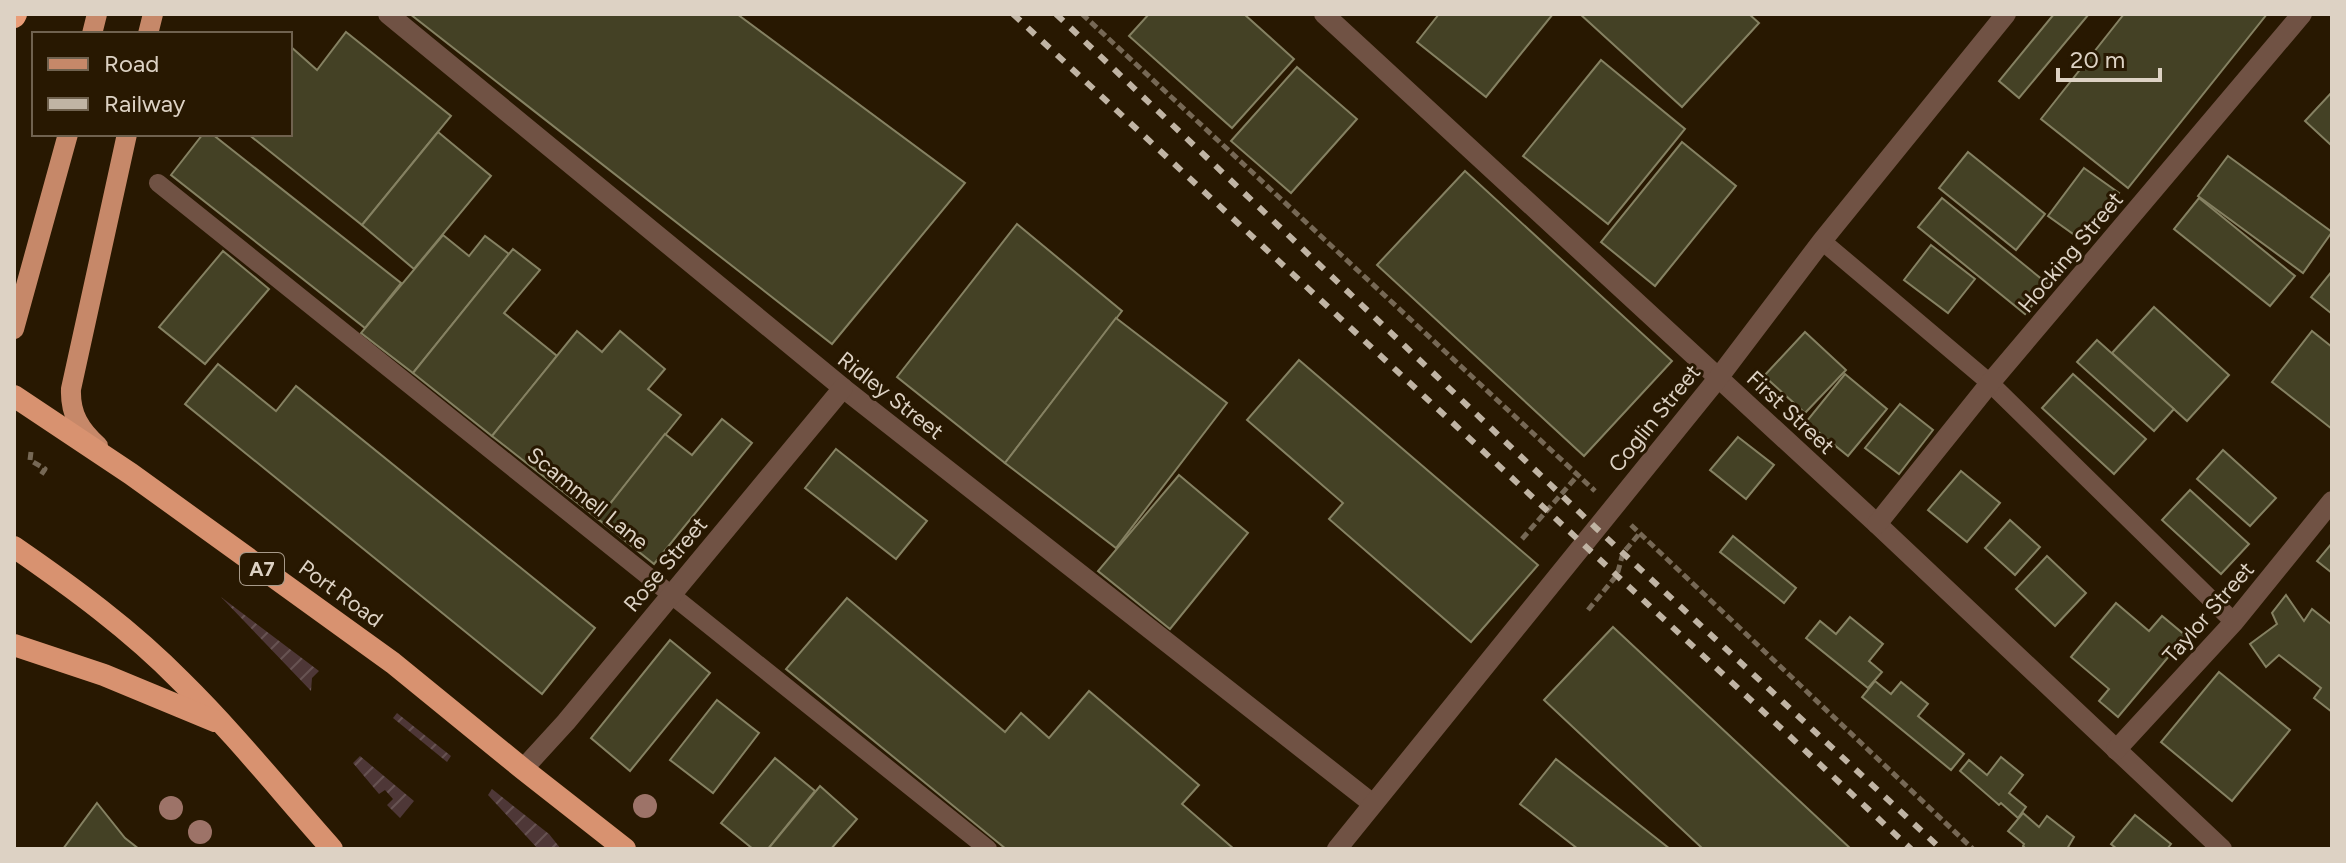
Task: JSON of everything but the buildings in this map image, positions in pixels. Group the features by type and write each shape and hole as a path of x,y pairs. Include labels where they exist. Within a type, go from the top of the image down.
{"highway":[{"name":"Port Road","path":"14,396 131,474 393,663 612,842 625,849"},
{"path":"14,547 144,645 223,724 332,849"},
{"path":"14,645 104,675 223,724"}],"main road":[{"path":"14,329 67,136"},
{"path":"127,136 70,398 73,414 82,430 131,474"}],"street":[{"name":"Ridley Street","path":"388,14 843,388 1373,804"},
{"name":"First Street","path":"1324,14 1719,377 2222,849"},
{"name":"Coglin Street","path":"1337,849 1719,377 1822,241 2006,14"},
{"name":"Hocking Street","path":"1877,524 1990,383 2302,14"},
{"name":"Rose Street","path":"523,769 566,722 843,388"},
{"name":"Taylor Street","path":"2116,750 2234,622 2332,501"}],"lane":[{"name":"Scammell Lane","path":"158,183 988,849"},
{"path":"1822,241 1990,383 2234,622"}],"path":[{"path":"1082,14 1595,491"},
{"path":"31,452 30,460 45,469 41,475"},
{"path":"1522,539 1578,475"},
{"path":"1626,520 1973,849"},
{"path":"1588,610 1617,575 1623,553 1640,533"}],"shaded area":[{"path":"221,597 319,671 312,678 311,691"},
{"path":"397,713 451,756 447,762 393,718"},
{"path":"360,756 414,801 400,818 387,805 393,799 385,790 379,794 353,763"},
{"path":"492,789 549,834 561,849 538,849 488,795"}],"railway":[{"path":"1013,14 1911,849"},
{"path":"1056,14 1596,528 1941,849"}]}
